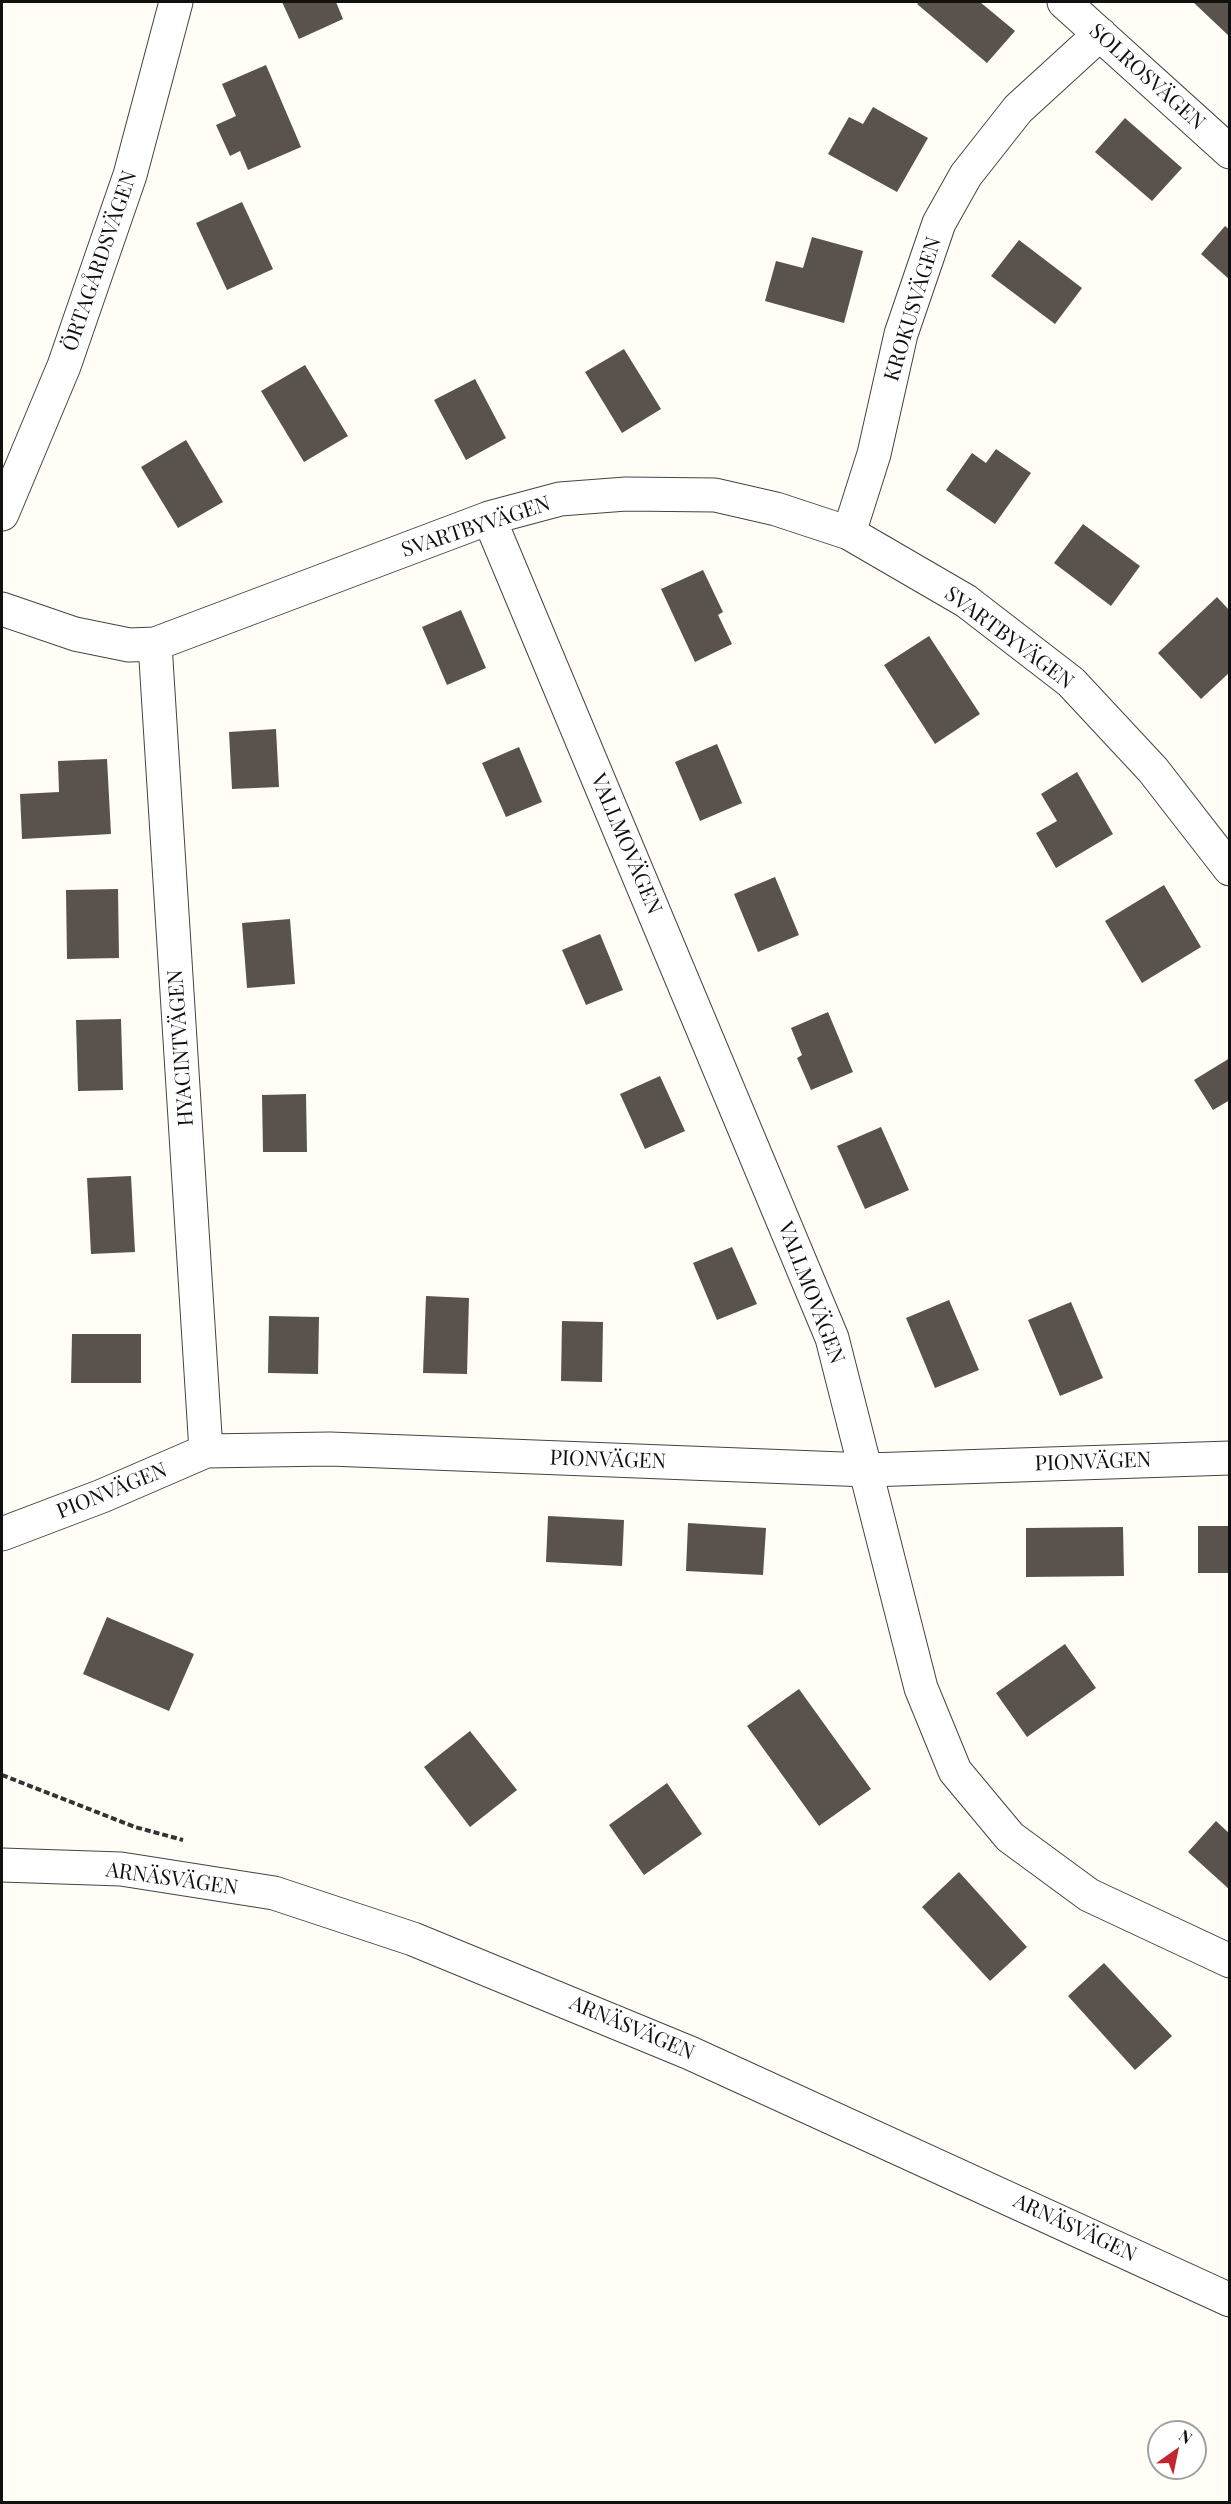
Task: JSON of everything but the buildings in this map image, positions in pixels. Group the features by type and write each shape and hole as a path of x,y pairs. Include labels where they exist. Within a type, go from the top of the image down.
{"street":[{"name":"ÖRTAGÅRDSVÄGEN","path":"2,513 64,366 130,175 176,2"},
{"name":"SOLROSVÄGEN","path":"1064,2 1230,152"},
{"name":"KROKUSVÄGEN","path":"849,532 874,453 902,334 939,223 966,175 1018,109 1100,34"},
{"name":"SVARTBYVÄGEN","path":"2,609 75,634 129,645 155,644 489,518 560,499 626,494 715,495 776,509 849,532 966,601 1071,682 1153,770 1230,869"},
{"name":"VALLMOVÄGEN","path":"489,518 832,1338 868,1470 921,1688 955,1771 1010,1837 1089,1895 1230,1960"},
{"name":"HYACINTVÄGEN","path":"155,644 206,1451"},
{"name":"PIONVÄGEN","path":"2,1534 102,1496 206,1451 330,1449 868,1470 1230,1458"},
{"name":"ARNÄSVÄGEN","path":"2,1865 121,1869 274,1893 413,1939 690,2053 1230,2300"}]}
